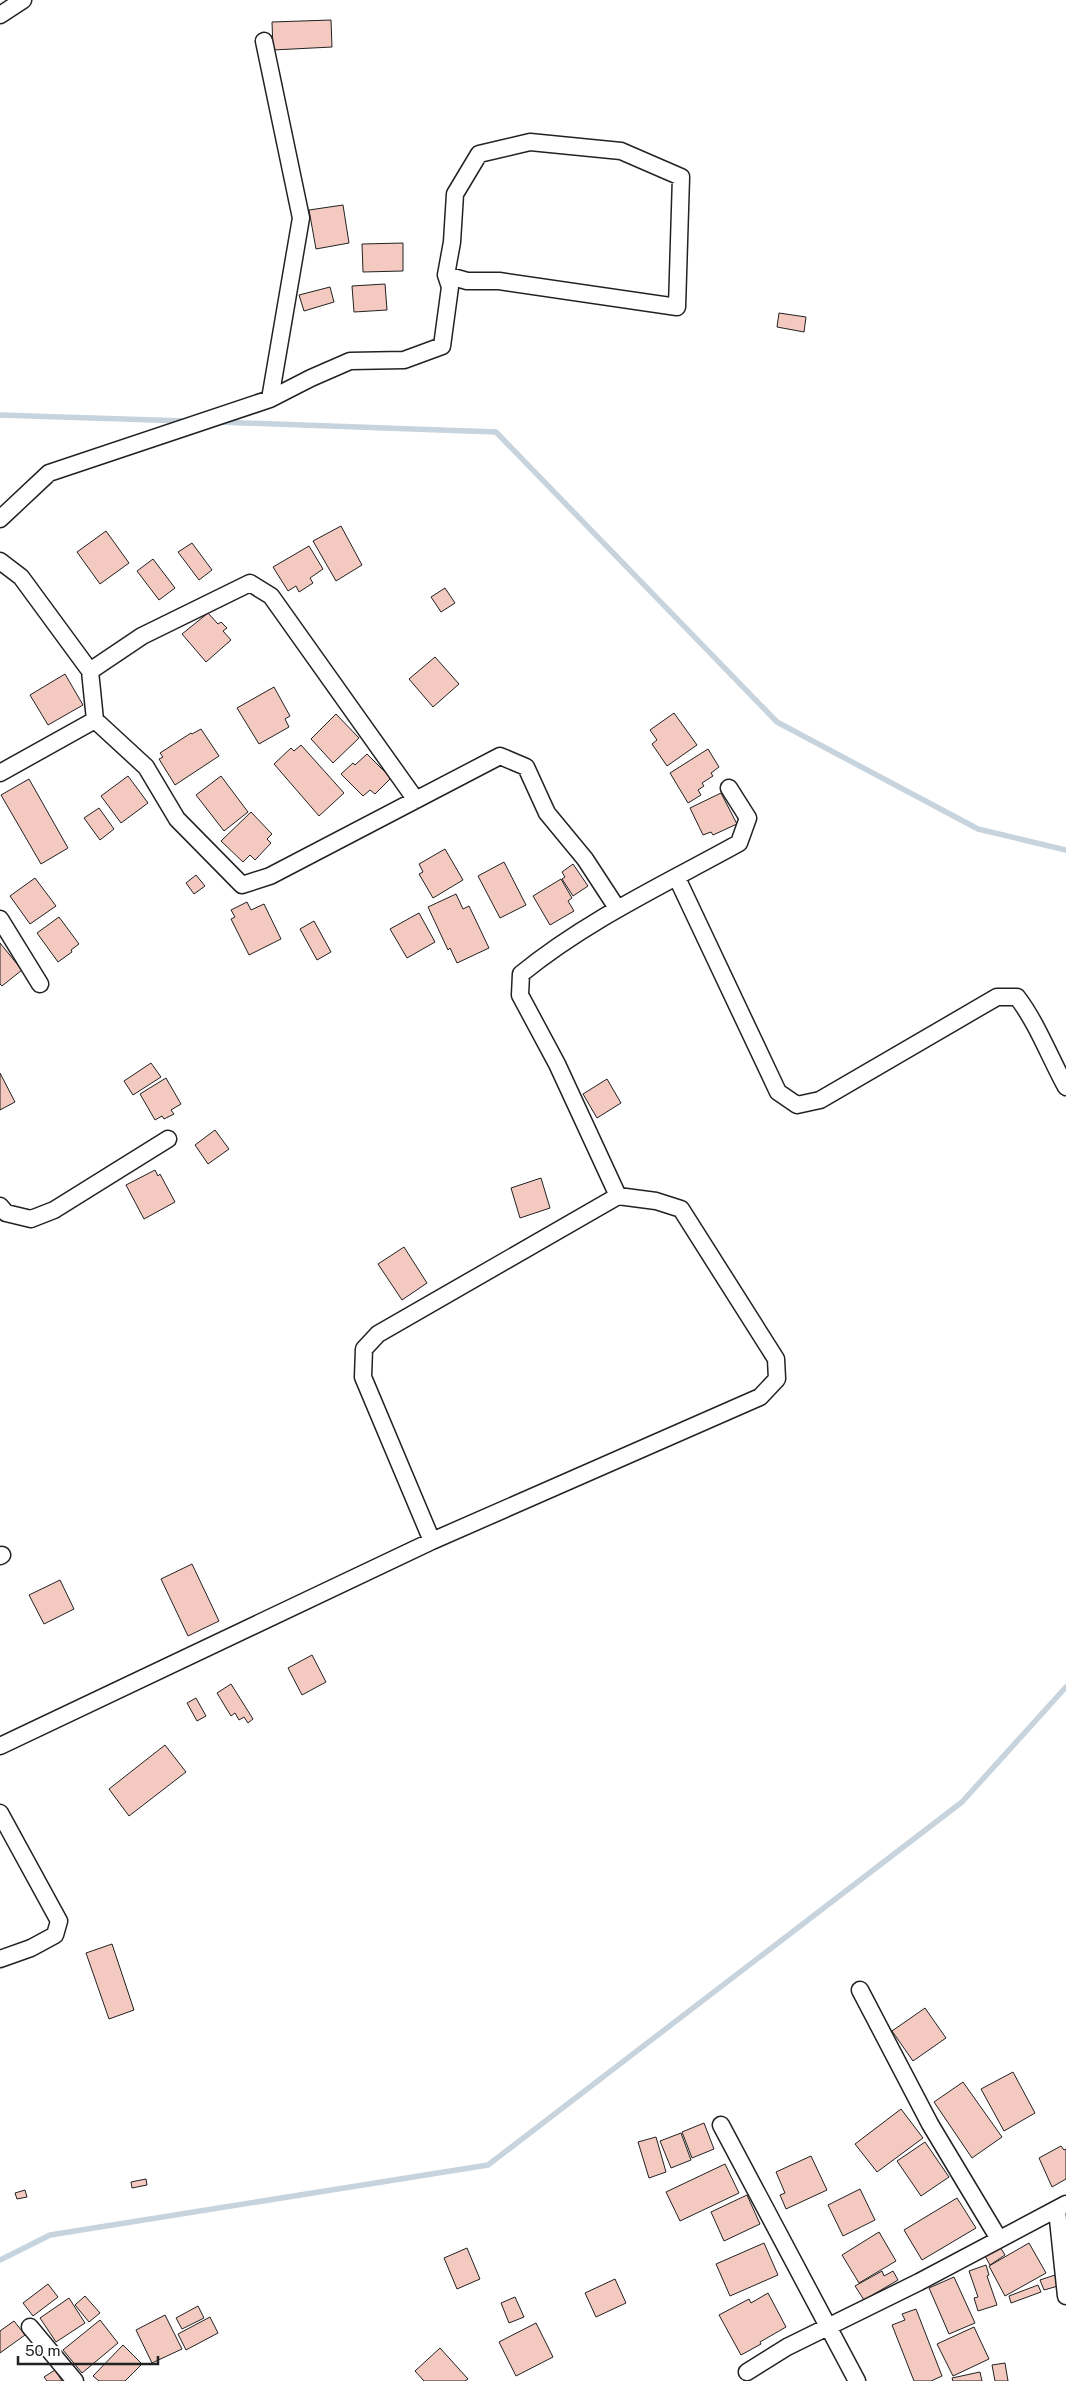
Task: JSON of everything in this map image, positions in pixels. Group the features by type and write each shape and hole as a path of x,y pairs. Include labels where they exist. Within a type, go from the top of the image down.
{"street":[{"path":"0,15 23,0"},
{"path":"264,41 301,218 270,399"},
{"path":"0,519 49,473 270,399 350,361 404,360 442,346 450,288 446,275 452,242 455,194 480,154 530,142 621,151 681,177 677,307 499,280 467,281 446,275"},
{"path":"0,561 21,577 90,671 95,720 146,767 177,819 242,885 270,876 500,756 526,767 547,813 585,859 617,908"},
{"path":"90,671 142,636 250,583 271,596 416,800"},
{"path":"0,773 95,720"},
{"path":"618,1196 557,1064 520,995 521,974 544,955 617,908 677,878 739,842 748,818 729,788"},
{"path":"677,878 778,1092 797,1105 820,1100 997,997 1017,998 1029,1013 1066,1087"},
{"path":"0,919 40,984"},
{"path":"2,1213 31,1219 54,1210 168,1140"},
{"path":"0,1746 432,1541 760,1397 777,1379 776,1359 681,1209 656,1201 618,1196 378,1334 364,1349 363,1377 432,1541"},
{"path":"0,1813 60,1921 55,1935 31,1948 0,1959"},
{"path":"860,1990 930,2124 999,2239"},
{"path":"721,2125 857,2381"},
{"path":"747,2372 787,2347 903,2290 1061,2207 1066,2296"},
{"path":"30,2328 76,2381"}],"building":[{"path":"331,20 332,47 273,50 272,22"},
{"path":"343,205 349,243 316,249 309,210"},
{"path":"403,243 403,271 363,272 362,244"},
{"path":"385,284 387,310 354,312 352,286"},
{"path":"330,287 334,302 304,311 299,295"},
{"path":"779,313 806,317 804,332 777,327"},
{"path":"341,526 362,565 336,581 313,541"},
{"path":"106,531 129,563 100,584 77,552"},
{"path":"192,543 212,570 199,580 178,552"},
{"path":"309,546 323,569 310,578 313,583 299,592 296,586 288,591 273,567"},
{"path":"153,559 175,588 159,600 137,571"},
{"path":"445,588 455,603 441,612 431,597"},
{"path":"208,613 218,624 221,622 227,628 223,631 231,640 206,662 182,634"},
{"path":"435,657 459,684 433,707 409,679"},
{"path":"65,674 83,705 48,725 30,695"},
{"path":"274,687 290,716 285,719 289,727 259,744 237,708"},
{"path":"674,713 697,745 667,766 652,744 657,740 650,730"},
{"path":"336,714 359,738 333,763 311,739"},
{"path":"201,729 219,756 175,785 159,759 163,757 160,753 191,733"},
{"path":"301,745 344,793 319,816 274,764 291,748 294,751"},
{"path":"708,749 719,767 711,773 713,776 702,783 704,786 698,790 701,795 688,803 670,773"},
{"path":"367,754 391,778 375,794 370,790 363,796 341,774"},
{"path":"128,776 148,803 121,823 101,796"},
{"path":"221,776 248,812 224,831 196,795"},
{"path":"29,779 68,848 41,864 1,795"},
{"path":"721,793 737,824 713,835 711,832 703,835 690,808"},
{"path":"99,808 114,829 100,840 84,818"},
{"path":"251,812 272,834 267,839 271,843 255,860 250,855 243,862 221,841"},
{"path":"445,849 463,880 433,898 419,874 423,872 419,864"},
{"path":"504,862 526,905 500,918 478,876"},
{"path":"573,864 588,886 573,896 562,879 565,877 562,872"},
{"path":"196,875 205,886 194,894 186,883"},
{"path":"35,878 56,906 30,924 10,896"},
{"path":"561,879 572,898 568,901 574,911 550,925 533,896"},
{"path":"456,894 463,909 469,906 489,948 457,963 450,948 448,950 428,907"},
{"path":"247,902 251,910 264,904 281,939 249,955 231,919 235,917 231,910"},
{"path":"419,913 435,942 407,958 390,929"},
{"path":"59,917 79,944 71,950 72,952 58,962 37,933"},
{"path":"314,921 331,952 317,960 300,929"},
{"path":"0,943 22,970 2,986 0,984"},
{"path":"151,1063 161,1077 133,1095 124,1081"},
{"path":"0,1073 15,1102 0,1110"},
{"path":"166,1078 181,1104 171,1110 174,1114 164,1119 162,1116 155,1120 140,1094"},
{"path":"607,1079 621,1103 597,1118 583,1094"},
{"path":"215,1130 229,1149 208,1164 195,1145"},
{"path":"155,1170 158,1176 160,1174 175,1202 144,1219 126,1185"},
{"path":"541,1178 550,1208 520,1218 511,1188"},
{"path":"404,1247 427,1283 402,1300 378,1264"},
{"path":"192,1564 219,1621 188,1636 161,1579"},
{"path":"60,1580 74,1609 44,1624 29,1595"},
{"path":"312,1655 326,1682 302,1695 288,1668"},
{"path":"231,1684 253,1719 248,1723 244,1717 239,1720 235,1713 231,1716 217,1693"},
{"path":"196,1698 206,1716 197,1721 187,1703"},
{"path":"165,1745 186,1772 129,1816 109,1789"},
{"path":"112,1944 134,2010 109,2019 86,1953"},
{"path":"925,2008 946,2038 913,2061 892,2031"},
{"path":"1013,2072 1035,2113 1004,2131 981,2089"},
{"path":"963,2082 1002,2137 972,2158 934,2102"},
{"path":"901,2109 923,2138 877,2172 855,2144"},
{"path":"704,2123 714,2149 692,2158 682,2132"},
{"path":"681,2133 691,2160 671,2168 660,2141"},
{"path":"656,2137 666,2172 649,2178 638,2142"},
{"path":"925,2142 949,2177 921,2196 897,2161"},
{"path":"1061,2146 1064,2150 1066,2149 1066,2179 1052,2187 1039,2158"},
{"path":"811,2156 827,2190 786,2209 780,2195 785,2193 776,2172"},
{"path":"725,2164 739,2193 680,2221 666,2192"},
{"path":"146,2179 147,2185 132,2188 131,2182"},
{"path":"860,2189 875,2220 843,2236 828,2205"},
{"path":"25,2190 27,2197 17,2199 15,2193"},
{"path":"747,2195 760,2224 724,2241 711,2212"},
{"path":"957,2198 976,2228 922,2260 904,2230"},
{"path":"879,2232 896,2261 859,2283 842,2255"},
{"path":"764,2243 778,2275 730,2296 716,2264"},
{"path":"1029,2243 1046,2273 1005,2296 989,2266"},
{"path":"1000,2247 1005,2255 990,2265 985,2256"},
{"path":"467,2248 480,2279 457,2289 444,2258"},
{"path":"986,2265 989,2275 987,2276 997,2305 978,2311 974,2298 978,2297 969,2271"},
{"path":"882,2271 884,2276 893,2271 898,2280 864,2300 855,2286"},
{"path":"1055,2275 1058,2286 1044,2290 1040,2280"},
{"path":"954,2277 975,2323 949,2334 929,2288"},
{"path":"615,2279 626,2303 596,2317 585,2293"},
{"path":"48,2284 58,2297 33,2316 23,2303"},
{"path":"1038,2285 1041,2292 1011,2303 1009,2296"},
{"path":"768,2293 786,2327 741,2355 719,2315 749,2299 751,2303"},
{"path":"85,2296 100,2313 89,2322 75,2305"},
{"path":"515,2297 524,2317 509,2323 501,2303"},
{"path":"69,2298 85,2323 56,2342 40,2318"},
{"path":"198,2306 204,2318 182,2329 176,2318"},
{"path":"916,2309 942,2376 931,2381 914,2381 892,2325 905,2320 902,2314"},
{"path":"165,2315 182,2349 152,2363 136,2330"},
{"path":"210,2317 218,2333 186,2350 178,2334"},
{"path":"100,2320 118,2343 82,2373 63,2350"},
{"path":"14,2321 25,2335 0,2353 0,2331"},
{"path":"536,2323 553,2357 516,2376 499,2342"},
{"path":"974,2327 989,2359 953,2376 937,2344"},
{"path":"123,2345 142,2364 125,2381 99,2381 93,2376"},
{"path":"440,2348 468,2379 465,2381 424,2381 415,2371"},
{"path":"1005,2363 1008,2381 995,2381 992,2365"},
{"path":"55,2370 62,2381 47,2381 44,2377"},
{"path":"980,2372 982,2381 953,2381 952,2378"}],"waterway":[{"path":"0,415 185,421"},
{"path":"217,422 496,432 777,722 978,829 1066,850"},
{"path":"0,2260 50,2235 488,2165 962,1802 1066,1687"}]}
